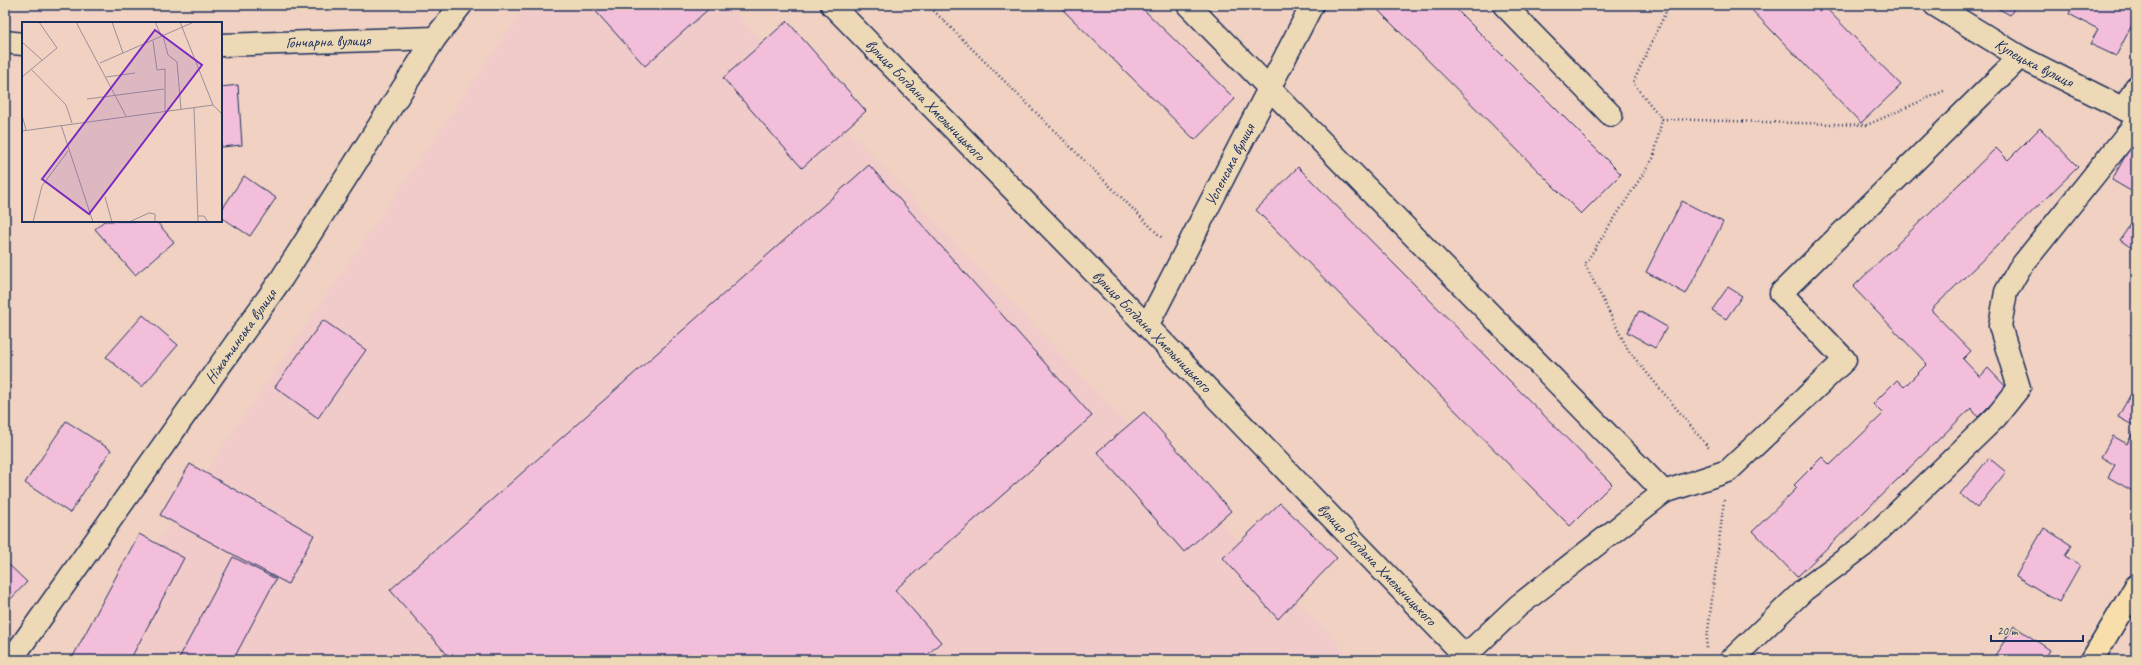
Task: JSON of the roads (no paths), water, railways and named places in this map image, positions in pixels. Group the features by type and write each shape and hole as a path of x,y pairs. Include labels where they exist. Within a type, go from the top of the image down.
{"main road":[{"path":"2092,660 2136,586"}],"street":[{"name":"Ніжатинська вулиця","path":"11,660 282,278 435,38 461,5"},
{"name":"вулиця Богдана Хмельницького","path":"832,5 1147,326 1467,658"},
{"path":"1188,5 1271,88 1664,492"},
{"name":"Успенська вулиця","path":"1147,326 1271,88 1312,5"},
{"path":"1504,5 1611,115"},
{"name":"Купецька вулиця","path":"1935,5 2020,57 2132,115"},
{"name":"Гончарна вулиця","path":"222,45 435,38"},
{"path":"5,42 22,44"},
{"path":"1467,658 1518,606 1664,492 1728,472 1845,360 1782,293 2020,57"},
{"path":"1731,660 1804,590 1862,546 1996,417 2019,388 2000,326 2006,292 2019,269 2132,115 2136,87"}]}
